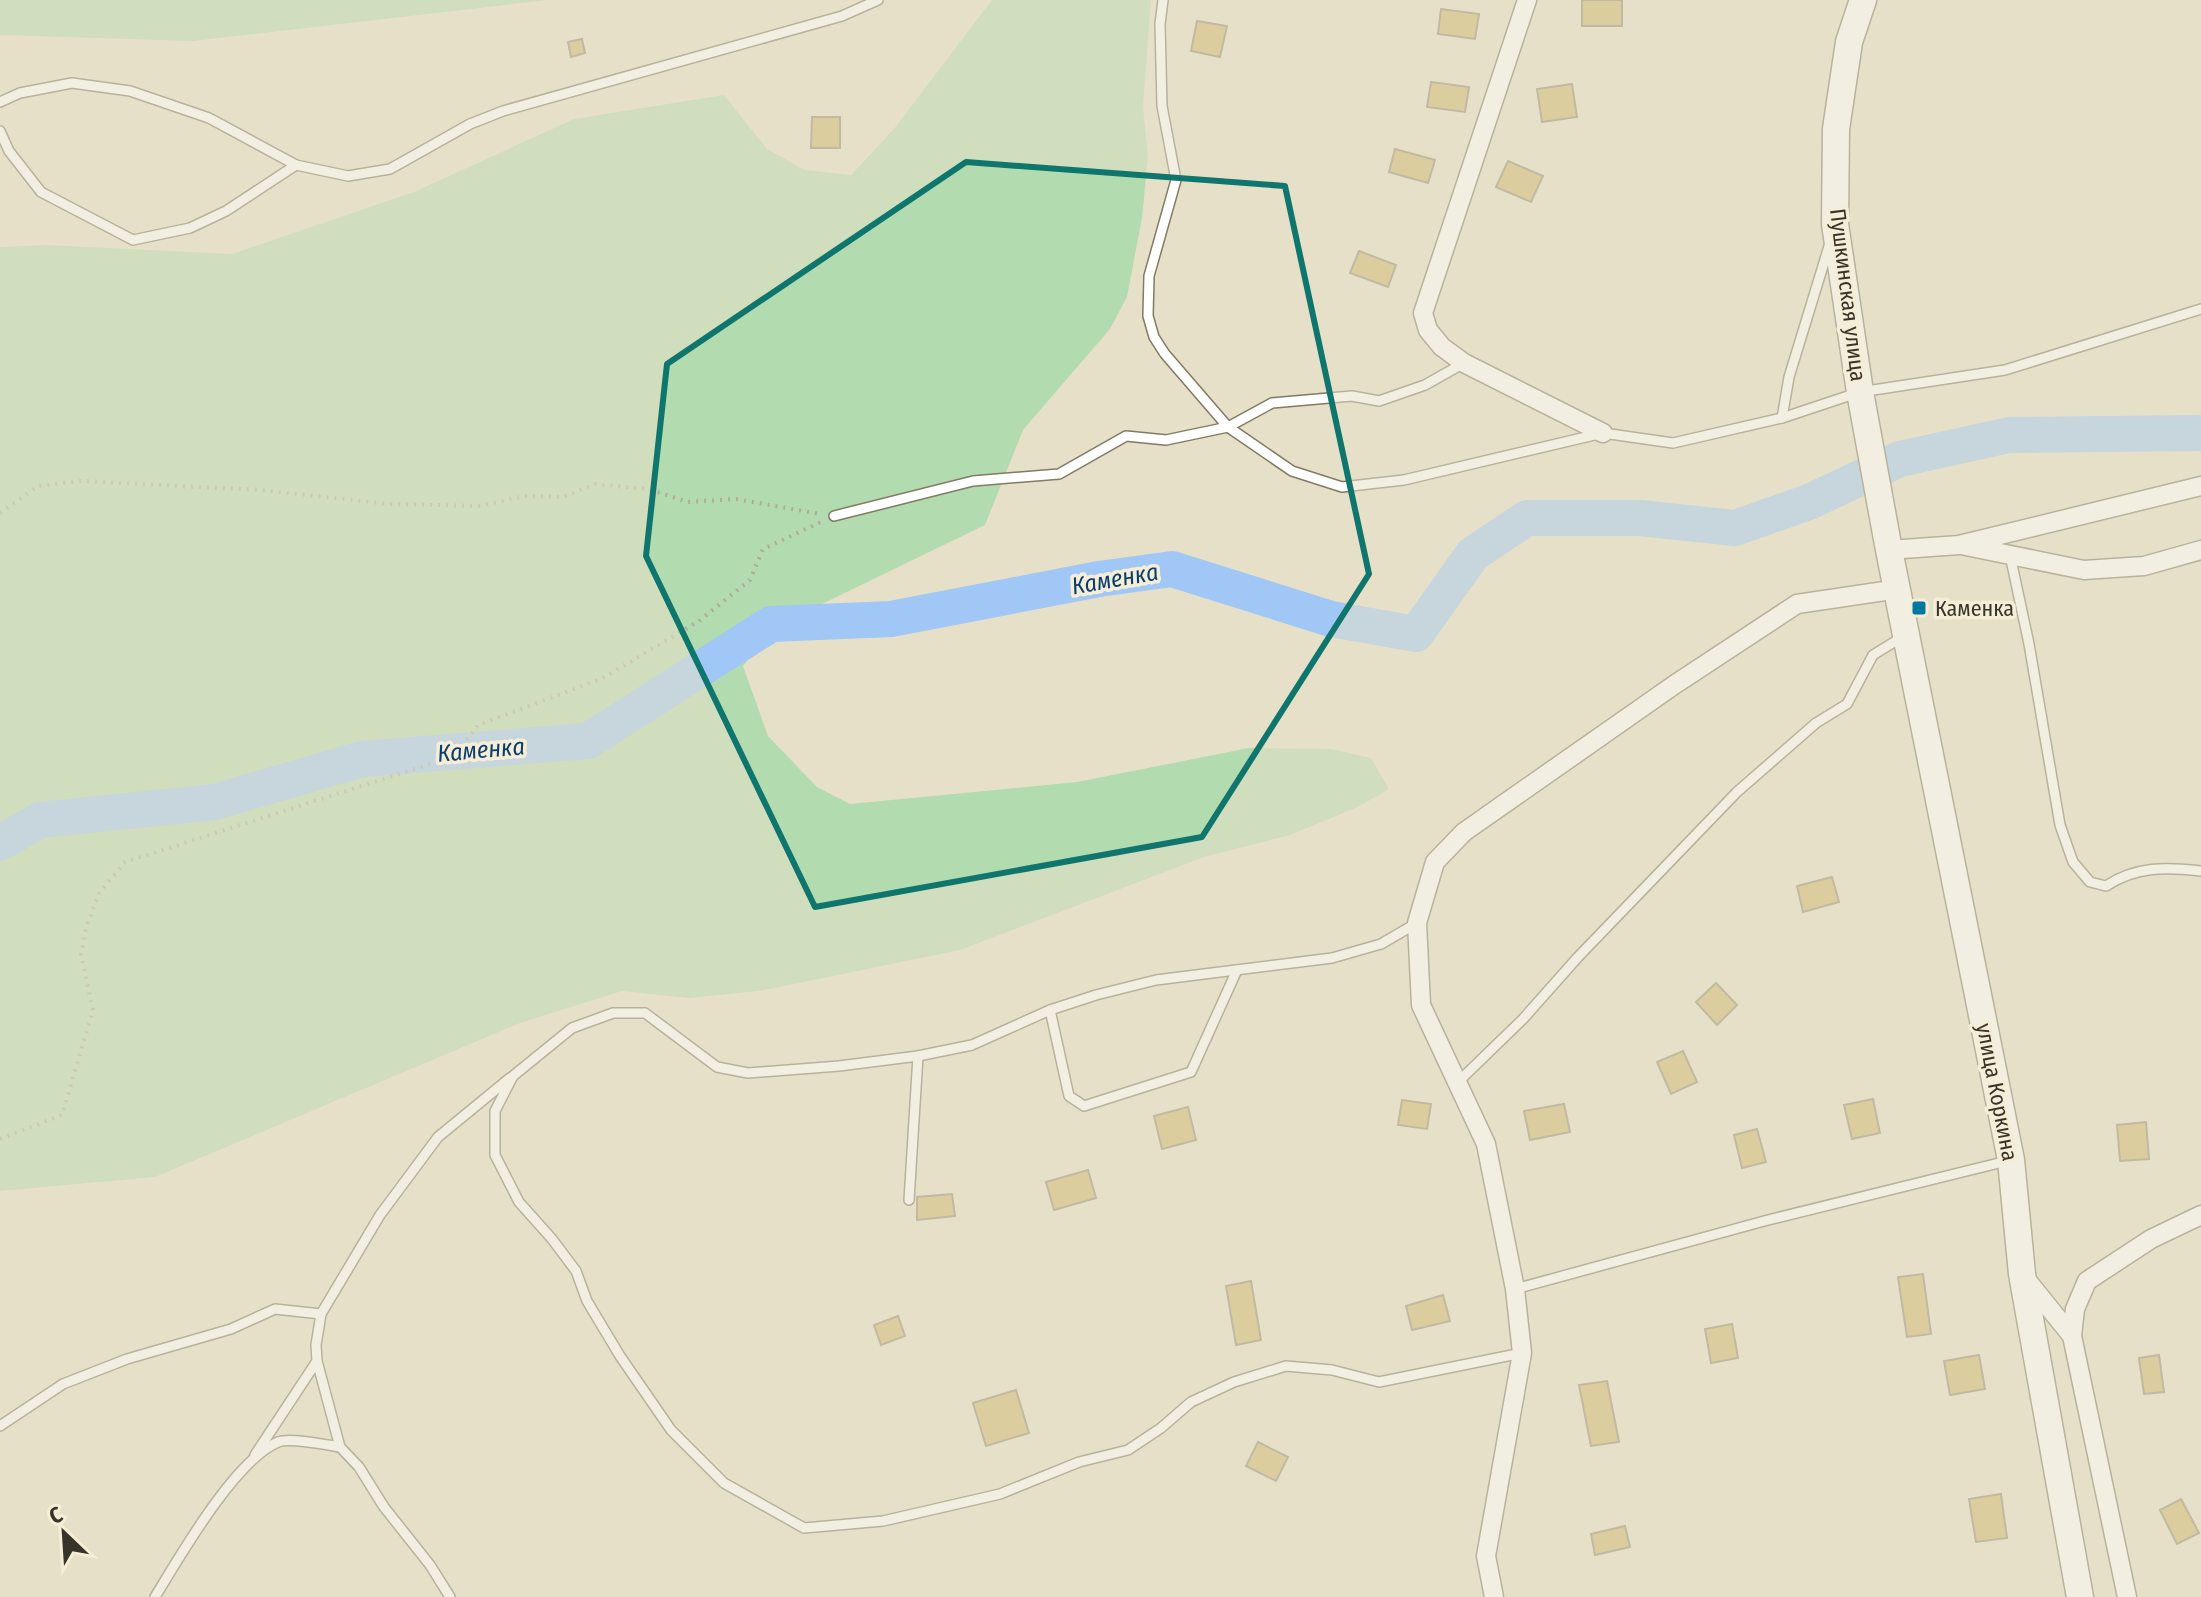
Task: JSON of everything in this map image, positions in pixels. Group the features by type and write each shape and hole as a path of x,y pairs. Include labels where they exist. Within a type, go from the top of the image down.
{"main road":[{"name":"Пушкинская улица","path":"1863,0 1849,42 1836,129 1835,224 1860,392 1898,589"},
{"name":"улица Коркина","path":"1898,589 2011,1160 2022,1274 2080,1597"}],"street":[{"path":"1527,0 1423,313 1428,330 1442,347 1464,363 1603,433"},
{"path":"1889,550 1959,545 2201,486"},
{"path":"1959,545 2084,570 2144,566 2201,550"},
{"path":"1494,1597 1486,1556 1522,1353 1515,1289 1486,1144 1421,1005 1417,923 1435,862 1464,832 1674,685 1797,604 1898,589"},
{"path":"2127,1597 2072,1336 2075,1309 2087,1281 2151,1239 2201,1215"},
{"path":"2022,1274 2072,1336"}],"lane":[{"path":"0,102 20,93 72,83 130,91 209,118 296,165 348,176 390,169 470,124 503,111 842,16 878,0"},
{"path":"1163,0 1160,24 1162,106 1176,180 1149,276 1148,316 1154,337 1228,427 1292,471 1342,487 1404,480 1603,433 1673,443 1782,418 1860,392 2005,370 2201,309"},
{"path":"0,131 9,151 41,192 133,240 190,228 226,211 296,165"},
{"path":"1782,418 1789,377 1835,224"},
{"path":"834,516 973,481 1059,474 1126,436 1166,440 1228,427 1272,403 1352,396 1379,401 1425,385 1464,363"},
{"path":"2010,555 2029,644 2060,825 2073,862 2090,882 2106,886 2122,875 2160,867 2201,871"},
{"path":"1457,1083 1523,1019 1629,902 1737,792 1816,723 1847,704 1873,655 1908,634"},
{"path":"450,1597 430,1565 384,1507 359,1467 340,1447 317,1361 321,1314 380,1215 438,1137 572,1028 613,1013 645,1013 717,1067 748,1073 839,1066 918,1056 972,1045 1050,1010 1156,980 1332,958 1381,944 1417,923"},
{"path":"1050,1010 1069,1096 1084,1106 1191,1072 1237,970"},
{"path":"909,1200 918,1056"},
{"path":"513,1076 495,1111 495,1155 519,1202 576,1271 587,1301 671,1430 724,1483 804,1528 883,1521 1000,1494 1079,1462 1128,1450 1161,1428 1191,1402 1234,1382 1286,1366 1332,1370 1379,1382 1522,1353"},
{"path":"1515,1289 1768,1220 2011,1160"},
{"path":"0,1426 63,1384 127,1359 231,1329 275,1309 321,1314"},
{"path":"155,1597 198,1527 252,1459 317,1361"},
{"path":"252,1459 281,1440 340,1447"}],"path":[{"path":"0,513 38,486 81,481 260,490 390,504 479,506 525,496 563,497 595,484 648,489 688,502 736,499 834,516"},
{"path":"0,1139 62,1115 93,1010 81,954 86,928 99,893 125,862 455,756 478,725 601,679 699,621 750,580 763,549 834,516"}],"highlighted area":[{"path":"966,162 1285,186 1369,574 1202,837 815,907 646,556 667,364"}],"green space":[{"path":"0,0 548,0 193,41 0,35"},
{"path":"992,0 1151,0 1143,107 1148,156 1142,218 1127,297 1110,329 1023,430 985,525 791,619 761,644 743,666 768,736 817,787 850,804 1077,782 1249,748 1331,749 1371,758 1389,789 1358,807 1290,835 1204,857 960,950 759,991 689,998 622,991 520,1023 155,1177 0,1191 0,247 47,245 232,254 414,192 574,119 724,95 767,149 805,170 851,175 894,129"}],"building":[{"path":"1582,0 1622,0 1622,26 1582,26"},
{"path":"1441,9 1479,14 1475,39 1438,34"},
{"path":"1197,21 1227,26 1220,57 1191,51"},
{"path":"582,39 585,53 571,57 568,42"},
{"path":"1431,82 1469,87 1465,112 1427,107"},
{"path":"1572,84 1577,117 1542,122 1537,89"},
{"path":"812,117 840,117 840,148 811,148"},
{"path":"1395,149 1435,160 1428,183 1389,172"},
{"path":"1508,161 1543,176 1531,202 1496,187"},
{"path":"1359,251 1396,265 1388,287 1350,273"},
{"path":"1832,877 1839,902 1803,912 1797,886"},
{"path":"1716,983 1737,1005 1717,1025 1696,1002"},
{"path":"1683,1051 1697,1082 1671,1094 1657,1062"},
{"path":"1873,1099 1880,1133 1852,1139 1844,1105"},
{"path":"1402,1100 1431,1104 1427,1129 1398,1125"},
{"path":"1564,1104 1570,1132 1530,1140 1524,1111"},
{"path":"1188,1107 1196,1140 1162,1149 1154,1116"},
{"path":"2146,1122 2149,1159 2120,1161 2117,1125"},
{"path":"1757,1129 1766,1162 1742,1168 1734,1135"},
{"path":"1088,1170 1096,1198 1054,1210 1046,1182"},
{"path":"952,1194 955,1216 917,1220 917,1197"},
{"path":"1923,1274 1931,1334 1907,1337 1898,1277"},
{"path":"1251,1281 1261,1340 1236,1345 1226,1286"},
{"path":"1443,1295 1450,1321 1412,1330 1406,1306"},
{"path":"898,1316 905,1336 881,1345 874,1325"},
{"path":"1732,1324 1738,1358 1711,1363 1705,1329"},
{"path":"1979,1355 1985,1389 1950,1395 1944,1361"},
{"path":"2159,1355 2164,1392 2144,1394 2139,1358"},
{"path":"1607,1381 1619,1442 1591,1446 1579,1385"},
{"path":"1016,1390 1029,1433 986,1446 973,1403"},
{"path":"1258,1442 1288,1457 1276,1481 1246,1466"},
{"path":"2001,1494 2007,1538 1976,1542 1969,1499"},
{"path":"2181,1499 2199,1533 2177,1544 2160,1510"},
{"path":"1625,1526 1630,1547 1595,1555 1591,1534"}],"waterway":[{"name":"Каменка","path":"0,843 40,820 215,802 362,759 588,741 771,624 891,619 1099,579 1172,569 1331,619 1416,634 1473,554 1527,518 1640,518 1735,528 1809,502 1900,459 2009,435 2201,433"}],"place":[{"name":"Каменка","path":"1919,608"}]}
